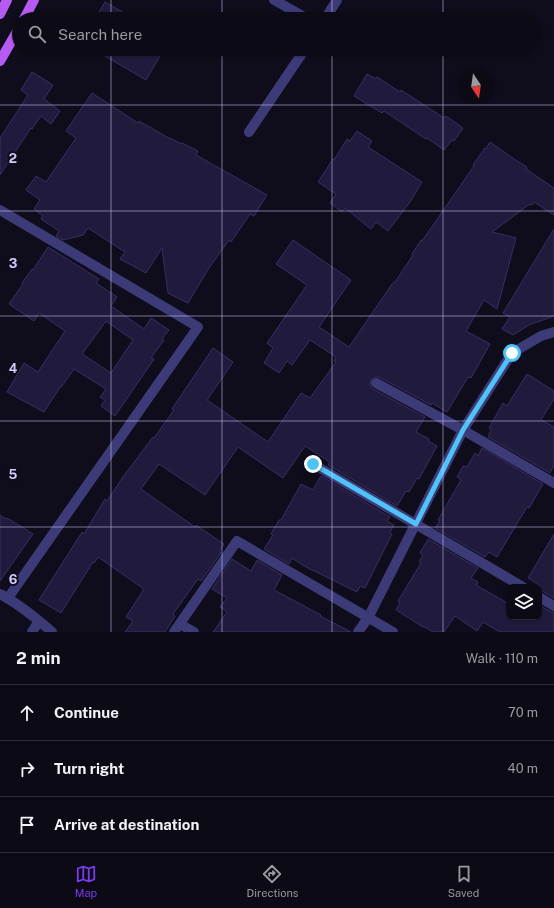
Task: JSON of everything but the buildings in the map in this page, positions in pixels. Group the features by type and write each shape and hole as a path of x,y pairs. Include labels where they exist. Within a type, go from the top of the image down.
{"main road":[{"path":"0,14 7,0"},
{"path":"28,12 34,0"},
{"path":"0,61 12,40"}],"street":[{"path":"274,0 295,12"},
{"path":"329,12 337,0"},
{"path":"249,132 300,56"},
{"path":"0,210 198,327 4,596 52,632"},
{"path":"358,632 368,618 463,430 512,353 541,336 554,332"},
{"path":"376,383 463,430 554,483"},
{"path":"313,464 518,584"},
{"path":"194,632 177,628 238,541 393,632"},
{"path":"542,599 554,606"},
{"path":"32,632 39,621"}],"route":[{"path":"313,464 416,524 463,430 512,353"}]}
